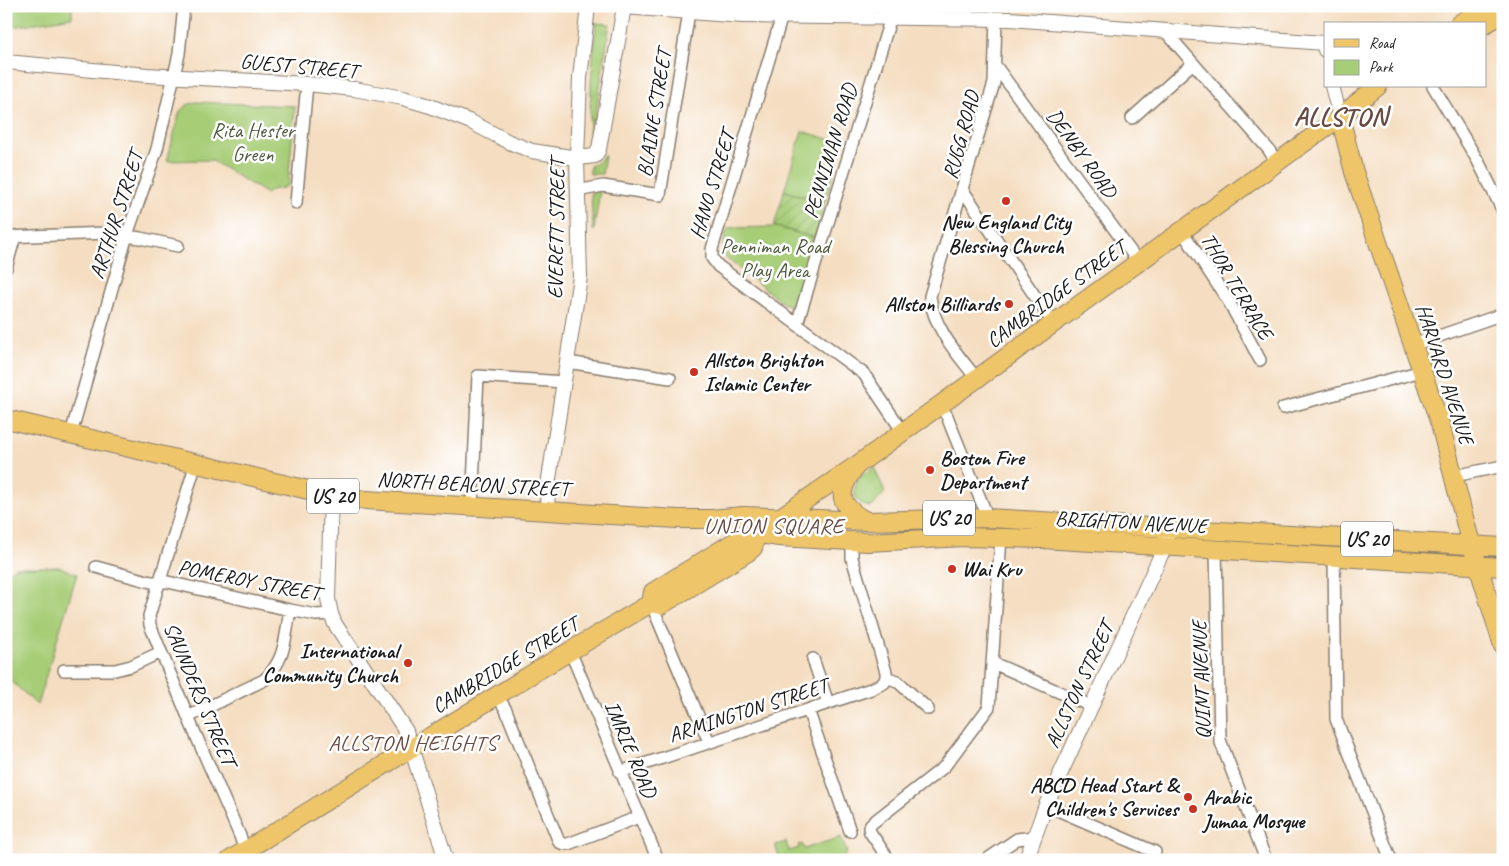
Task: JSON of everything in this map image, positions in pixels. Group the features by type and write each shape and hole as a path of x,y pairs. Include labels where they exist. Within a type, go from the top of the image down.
{"main road":[{"path":"1465,22 1486,13 1503,14"},
{"name":"CAMBRIDGE STREET","path":"651,603 653,592 734,542 757,533 857,465 978,380 1340,117 1376,88"},
{"name":"HARVARD AVENUE","path":"1340,117 1354,172 1440,424 1477,566 1503,646"},
{"name":"NORTH BEACON STREET","path":"6,419 331,495 366,500 676,519 712,519 743,516 780,518"},
{"path":"857,465 845,481 842,493 848,509 866,521"},
{"name":"BRIGHTON AVENUE","path":"780,518 866,521 988,518 1503,547"},
{"name":"NORTH BEACON STREET","path":"676,519 757,533"},
{"name":"CAMBRIDGE STREET","path":"237,855 497,694 651,603 661,605 691,587 753,548 757,533"},
{"name":"BRIGHTON AVENUE","path":"757,533 779,537 852,542 1002,538 1503,567"}],"street":[{"name":"ARTHUR STREET","path":"71,434 127,235 157,149 179,54 184,6"},
{"path":"577,158 592,158 598,151 624,7 737,16 996,18 1165,31 1324,47"},
{"name":"EVERETT STREET","path":"546,511 548,485 580,277 577,158 580,78 588,10"},
{"name":"BLAINE STREET","path":"577,191 602,186 660,195 689,12"},
{"name":"HANO STREET","path":"782,16 711,252 712,258 718,266 864,374 903,432"},
{"name":"PENNIMAN ROAD","path":"797,324 891,16"},
{"name":"RUGG ROAD","path":"996,18 994,83 962,189 1054,324"},
{"path":"1165,31 1277,162"},
{"name":"GUEST STREET","path":"6,62 174,77 307,84 354,89 422,103 471,122 522,148 544,154 577,158"},
{"path":"1132,118 1193,63"},
{"name":"DENBY ROAD","path":"995,65 1138,263"},
{"path":"296,203 307,84"},
{"path":"1333,88 1340,117"},
{"path":"1434,88 1478,161 1503,211"},
{"path":"962,189 931,289 931,302 937,323 978,380"},
{"name":"THOR TERRACE","path":"1182,231 1229,302 1260,360"},
{"path":"6,268 10,236 106,232 178,246"},
{"path":"1413,345 1503,314"},
{"path":"567,362 670,378"},
{"path":"1283,408 1422,371"},
{"path":"472,507 478,376 564,382"},
{"path":"940,406 947,416 988,518"},
{"name":"SAUNDERS STREET","path":"196,463 149,616 150,626 240,836 237,855"},
{"path":"1454,476 1503,466"},
{"path":"331,495 328,599 331,614 335,624 406,731 446,860"},
{"name":"ALLSTON STREET","path":"1026,860 1033,836 1046,805 1165,546 1167,528"},
{"path":"889,860 870,832 871,824 944,768 989,707 1002,538"},
{"path":"852,542 852,558 886,678 897,681 928,709"},
{"name":"QUINT AVENUE","path":"1216,550 1220,740 1266,860"},
{"path":"1334,557 1336,719 1391,860"},
{"name":"POMEROY STREET","path":"96,567 151,582 168,582 290,610 316,615 331,614"},
{"path":"651,603 709,742"},
{"path":"188,717 264,680 272,673 279,662 290,610"},
{"path":"64,670 115,670 131,666 161,652"},
{"name":"IMRIE ROAD","path":"570,652 658,860"},
{"path":"813,659 828,703"},
{"path":"993,663 1091,706"},
{"name":"ARMINGTON STREET","path":"620,772 882,685 886,678"},
{"path":"497,694 506,710 559,842 568,844 639,817"},
{"path":"808,710 850,831"},
{"path":"1046,805 1155,852"},
{"path":"986,860 1017,839 1033,836"}],"green space":[{"path":"6,6 102,6 101,10 72,7 72,17 6,28"},
{"path":"596,23 610,24 591,143 589,144 591,82"},
{"name":"Rita Hester Green","path":"196,102 295,106 288,185 271,190 267,194 211,160 167,161 180,111 187,105"},
{"path":"802,131 842,143 825,202 784,191"},
{"path":"605,156 602,174 590,174 590,166 599,162"},
{"path":"600,190 594,231 591,193"},
{"path":"784,191 825,202 815,238 774,226"},
{"name":"Penniman Road Play Area","path":"777,227 815,238 795,301 793,304 788,305 726,258 723,250 723,243 728,228"},
{"name":"UNION SQUARE","path":"874,467 885,492 872,507 861,504 854,492 857,481 861,476"},
{"path":"15,567 59,567 77,574 37,705 6,676 6,574"},
{"path":"841,837 847,853 843,860 780,860 776,848 776,845 786,842 789,851 799,848 798,845 802,844 804,849"}],"place":[{"name":"New England City Blessing Church","path":"1006,201"},
{"name":"Allston Billiards","path":"1009,304"},
{"name":"Allston Brighton Islamic Center","path":"694,372"},
{"name":"Boston Fire Department","path":"930,470"},
{"name":"Wai Kru","path":"952,569"},
{"name":"International Community Church","path":"408,663"},
{"name":"ABCD Head Start & Children's Services","path":"1188,797"},
{"name":"Arabic Jumaa Mosque","path":"1193,809"}],"district":[{"name":"ALLSTON","path":"1341,116"},
{"name":"UNION SQUARE","path":"774,526"},
{"name":"ALLSTON HEIGHTS","path":"413,743"}]}
